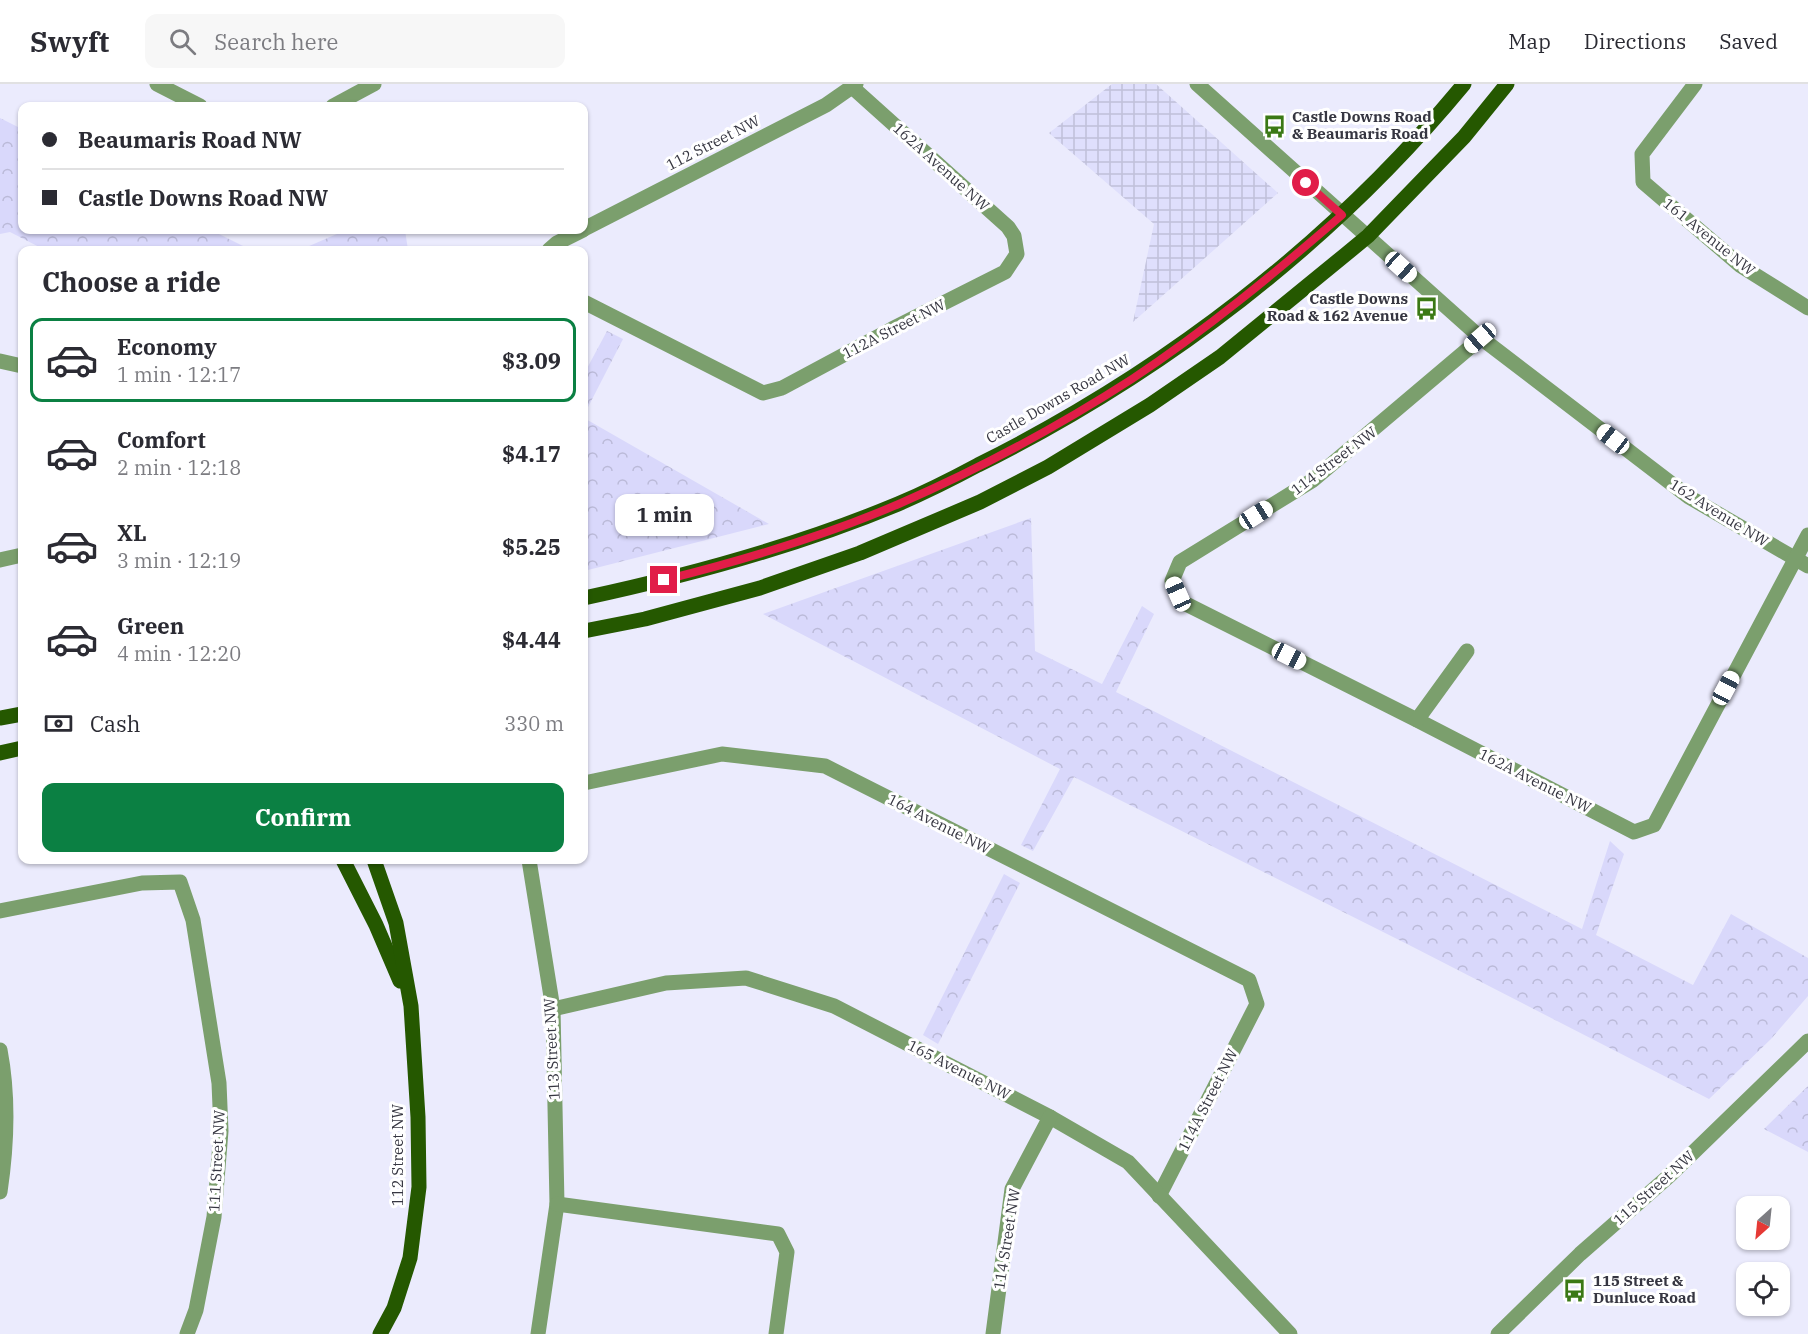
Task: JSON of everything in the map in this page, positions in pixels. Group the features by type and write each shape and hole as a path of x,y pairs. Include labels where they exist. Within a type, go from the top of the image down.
{"main road":[{"name":"Castle Downs Road NW","path":"588,597 742,560 846,524 900,503 1030,440 1131,379 1199,332 1276,272 1342,215 1464,84"},
{"path":"588,630 645,619 760,588 860,553 980,502 1048,467 1159,399 1221,357 1368,236 1464,137 1507,84"},
{"path":"0,718 18,715"},
{"path":"0,753 18,749"},
{"name":"112 Street NW","path":"345,864 376,925 411,1006"},
{"name":"112 Street NW","path":"375,864 396,923 411,1006 418,1117 419,1187 410,1258 394,1308 380,1334"}],"street":[{"path":"157,84 192,102"},
{"path":"341,102 375,84"},
{"name":"162 Avenue NW","path":"1197,84 1480,338 1689,497 1801,563"},
{"name":"161 Avenue NW","path":"1695,84 1642,154 1643,182 1741,266 1808,308"},
{"name":"112 Street NW","path":"588,226 826,105 854,86"},
{"name":"162A Avenue NW","path":"854,86 1008,227 1014,236 1017,254"},
{"name":"112 Street NW","path":"554,246 574,234"},
{"name":"112A Street NW","path":"588,304 763,393 782,388 1005,272 1017,254"},
{"name":"114 Street NW","path":"1182,602 1172,581 1180,562 1313,480 1480,338"},
{"path":"0,361 18,365"},
{"path":"1801,563 1808,535"},
{"path":"0,560 18,556"},
{"name":"162A Avenue NW","path":"1182,602 1418,720 1634,832 1654,825 1801,563"},
{"path":"1418,720 1467,651"},
{"name":"164 Avenue NW","path":"588,782 722,754 825,766 1249,980 1257,1004"},
{"name":"113 Street NW","path":"530,864 553,1009 557,1204 538,1334"},
{"name":"111 Street NW","path":"0,911 141,883 180,882 195,932 219,1083 221,1131 214,1217 196,1310 187,1334"},
{"name":"165 Avenue NW","path":"553,1009 666,983 746,978 834,1005 1050,1117 1128,1162 1290,1334"},
{"name":"114A Street NW","path":"1159,1196 1257,1004"},
{"name":"115 Street NW","path":"1498,1334 1580,1254 1669,1176 1808,1041"},
{"path":"0,1050 4,1071 7,1118 0,1192"},
{"name":"114 Street NW","path":"993,1334 1012,1189 1050,1117"},
{"path":"557,1204 778,1234 786,1252 776,1334"}],"shaded area":[{"path":"1112,84 1156,84 1278,193 1133,322 1154,224 1049,133"}],"green space":[{"path":"0,118 18,127 18,234 219,234 243,246 37,246 10,232 0,234"},
{"path":"337,234 406,234 407,246 309,246"},
{"path":"607,331 623,339 588,407 588,367"},
{"path":"588,420 769,524 588,570"},
{"path":"1031,518 1035,651 1102,684 1142,606 1154,614 1116,692 1582,929 1610,841 1624,854 1596,935 1693,985 1731,914 1808,958 1808,996 1771,1039 1709,1099 1074,777 1033,851 1021,845 1060,769 763,614"},
{"path":"1004,874 1020,883 938,1044 923,1035"},
{"path":"1808,1086 1808,1152 1764,1129"}],"place":[{"name":"Castle Downs Road & Beaumaris Road","path":"1274,126"},
{"name":"Castle Downs Road & 162 Avenue","path":"1426,308"},
{"name":"115 Street & Dunluce Road","path":"1575,1290"}],"route":[{"path":"664,580 742,560 900,503 1030,440 1131,379 1199,332 1276,272 1342,215 1306,183"}]}
